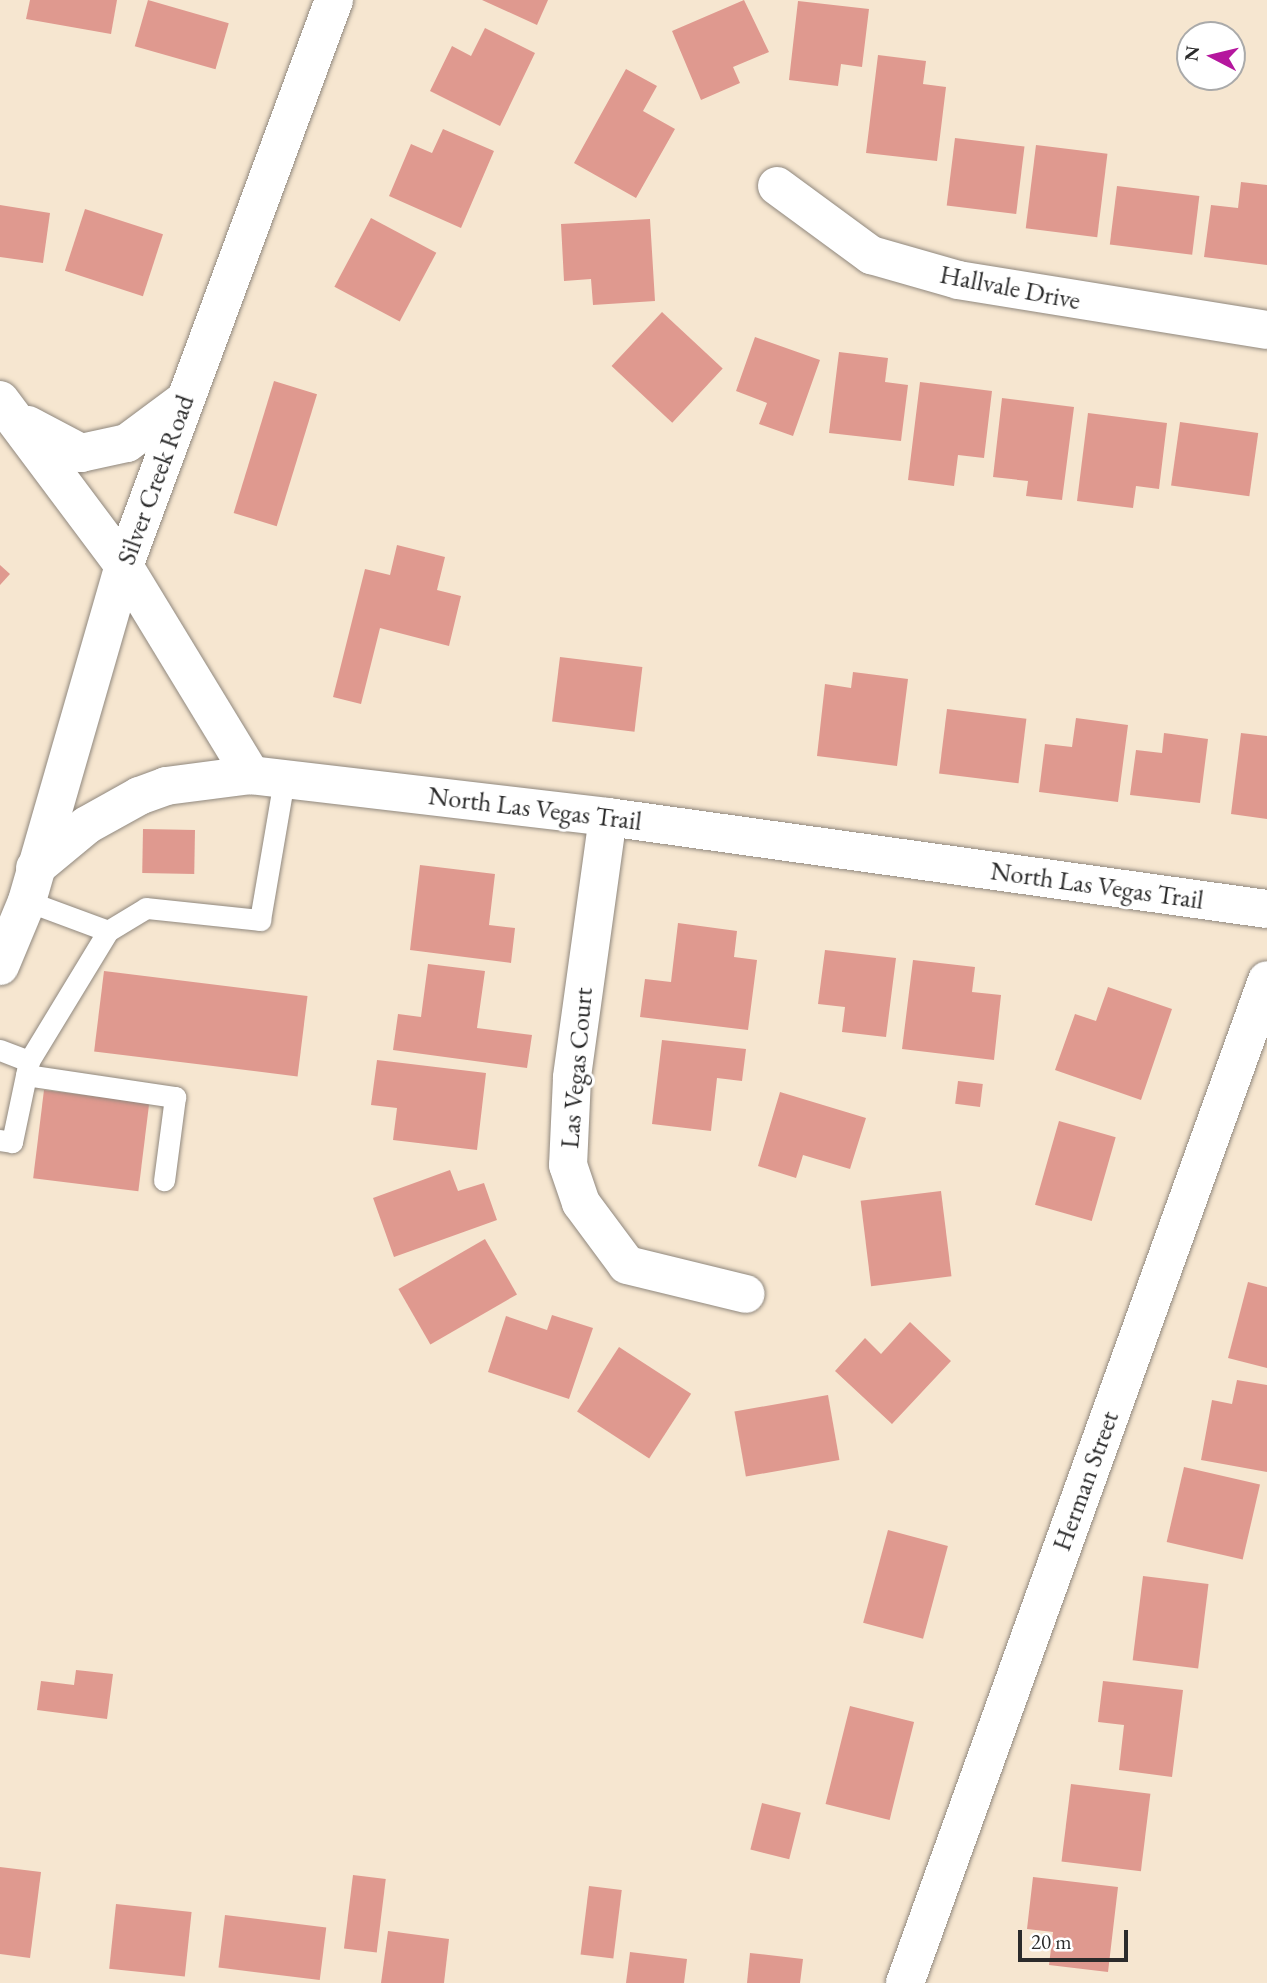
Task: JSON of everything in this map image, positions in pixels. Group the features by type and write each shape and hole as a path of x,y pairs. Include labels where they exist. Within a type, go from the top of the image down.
{"street":[{"name":"Silver Creek Road","path":"0,966 31,884 124,566 334,0"},
{"name":"Hallvale Drive","path":"777,186 871,255 957,280 1267,330"},
{"path":"10,410 81,453 127,443 185,400"},
{"path":"10,410 124,566 267,777"},
{"name":"North Las Vegas Trail","path":"31,884 87,825 139,796 166,786 267,777 608,817 1267,909"},
{"name":"Las Vegas Court","path":"608,817 572,1078 568,1165 581,1203 627,1265 746,1294"},
{"name":"Herman Street","path":"905,1983 1267,980"}],"lane":[{"path":"0,1140 12,1142 28,1068 108,932 146,908 260,920 267,777"},
{"path":"31,884 108,932"},
{"path":"0,1050 28,1068 176,1097 164,1180"}],"building":[{"path":"30,0 117,0 111,34 26,19"},
{"path":"148,0 229,23 216,69 135,46"},
{"path":"482,0 548,0 537,25"},
{"path":"744,0 769,52 733,67 740,83 701,100 672,31"},
{"path":"798,1 869,9 862,67 841,64 838,86 789,80"},
{"path":"485,28 535,53 500,126 430,91 452,46 471,56"},
{"path":"878,55 926,61 923,84 946,87 937,161 866,153"},
{"path":"626,69 657,86 643,111 675,129 636,198 574,163"},
{"path":"443,129 494,151 461,228 389,196 411,144 432,153"},
{"path":"955,138 1024,147 1016,214 947,205"},
{"path":"1036,145 1107,154 1097,237 1026,228"},
{"path":"1241,182 1267,185 1267,265 1204,257 1211,205 1238,208"},
{"path":"1117,186 1199,196 1192,255 1110,245"},
{"path":"0,205 50,213 43,263 0,257"},
{"path":"85,209 163,234 143,296 65,271"},
{"path":"371,218 436,253 400,322 334,287"},
{"path":"650,219 655,301 593,305 591,279 564,281 561,224"},
{"path":"662,312 723,369 672,423 612,366"},
{"path":"755,337 820,360 793,436 759,424 767,403 736,391"},
{"path":"839,352 888,358 885,382 908,385 901,441 829,433"},
{"path":"274,381 317,394 277,526 234,513"},
{"path":"920,382 992,391 984,458 958,455 954,486 908,480"},
{"path":"1002,398 1074,407 1062,500 1026,496 1028,481 993,477"},
{"path":"1088,413 1167,423 1159,489 1136,486 1133,508 1077,501"},
{"path":"1180,422 1258,433 1249,496 1171,485"},
{"path":"397,545 445,557 437,590 461,596 449,646 380,628 361,704 333,697 365,569 390,575"},
{"path":"0,565 10,574 0,585"},
{"path":"560,657 642,667 634,732 552,722"},
{"path":"853,672 908,679 897,766 817,756 825,684 851,688"},
{"path":"947,709 1026,719 1018,783 939,774"},
{"path":"1076,718 1128,725 1118,802 1039,792 1045,744 1072,747"},
{"path":"1164,733 1208,739 1200,803 1130,795 1136,750 1162,753"},
{"path":"1241,733 1267,736 1267,819 1231,814"},
{"path":"143,829 195,830 194,874 142,873"},
{"path":"420,865 495,874 489,925 515,928 511,963 410,950"},
{"path":"678,923 737,931 734,957 757,960 748,1030 640,1017 645,979 671,982"},
{"path":"825,950 896,958 886,1037 842,1032 845,1007 818,1004"},
{"path":"913,960 975,967 972,992 1001,995 994,1060 902,1049"},
{"path":"428,964 485,971 477,1028 532,1035 527,1068 393,1050 398,1014 421,1017"},
{"path":"104,971 307,996 298,1076 94,1051"},
{"path":"1108,987 1172,1009 1141,1100 1055,1070 1075,1014 1096,1021"},
{"path":"662,1040 746,1049 742,1081 717,1078 711,1131 652,1124"},
{"path":"377,1060 486,1073 477,1150 393,1140 397,1108 371,1105"},
{"path":"958,1081 983,1084 980,1107 955,1104"},
{"path":"44,1090 149,1103 138,1191 33,1178"},
{"path":"780,1092 866,1118 850,1169 803,1155 796,1178 758,1166"},
{"path":"1059,1121 1116,1137 1092,1221 1035,1205"},
{"path":"450,1170 458,1191 484,1183 497,1220 394,1257 373,1198"},
{"path":"941,1191 951,1276 871,1286 861,1201"},
{"path":"485,1239 517,1294 430,1344 398,1289"},
{"path":"1248,1282 1267,1287 1267,1368 1228,1358"},
{"path":"552,1315 593,1328 569,1399 488,1372 506,1316 547,1330"},
{"path":"910,1322 951,1361 892,1424 835,1371 865,1338 881,1354"},
{"path":"619,1347 691,1394 649,1458 577,1412"},
{"path":"1237,1380 1267,1385 1267,1472 1201,1460 1212,1400 1232,1404"},
{"path":"828,1395 839,1460 746,1476 734,1411"},
{"path":"1184,1467 1260,1485 1243,1560 1167,1542"},
{"path":"888,1530 948,1546 923,1639 863,1623"},
{"path":"1143,1576 1209,1584 1198,1668 1133,1660"},
{"path":"76,1670 113,1674 107,1719 37,1710 41,1681 74,1685"},
{"path":"1103,1681 1183,1690 1172,1777 1119,1770 1124,1725 1098,1722"},
{"path":"850,1706 914,1722 890,1820 826,1804"},
{"path":"1071,1784 1150,1794 1141,1871 1061,1861"},
{"path":"762,1803 801,1813 789,1859 750,1850"},
{"path":"0,1867 41,1872 30,1958 0,1954"},
{"path":"353,1875 386,1879 377,1952 344,1948"},
{"path":"1033,1877 1118,1887 1108,1972 1049,1965 1053,1932 1027,1929"},
{"path":"589,1886 622,1890 613,1959 581,1954"},
{"path":"116,1904 192,1912 185,1977 109,1969"},
{"path":"225,1915 326,1927 320,1980 219,1968"},
{"path":"388,1931 449,1939 444,1983 381,1983"},
{"path":"630,1952 687,1959 684,1983 626,1983"},
{"path":"750,1953 803,1959 800,1983 747,1983"}]}
